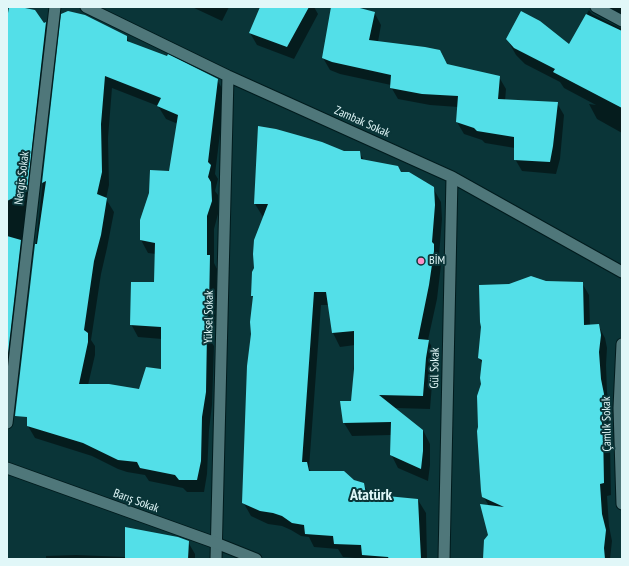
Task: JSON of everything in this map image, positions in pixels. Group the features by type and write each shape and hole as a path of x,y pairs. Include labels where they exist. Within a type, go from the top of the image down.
{"street":[{"name":"Nergis Sokak","path":"7,423 55,7"},
{"name":"Zambak Sokak","path":"86,7 228,76 452,177 622,272"},
{"path":"596,7 622,21"},
{"name":"Yüksel Sokak","path":"216,559 228,76"},
{"name":"Gül Sokak","path":"444,559 452,177"},
{"name":"Çamlık Sokak","path":"622,344 620,408 622,504"},
{"name":"Barış Sokak","path":"7,468 216,543 256,559"}],"building":[{"path":"9,7 20,7 35,10 44,23 46,22 27,191 7,201 7,19"},
{"path":"260,7 309,7 287,47 249,33"},
{"path":"331,7 356,7 375,12 369,40 440,50 447,64 500,76 498,99 558,102 550,162 514,160 514,137 477,131 474,128 456,122 458,96 422,94 390,88 391,75 332,62 322,58"},
{"path":"68,11 85,15 127,36 127,41 167,56 168,54 218,79 208,162 211,165 208,177 211,182 212,201 207,216 207,255 210,255 209,307 205,330 207,332 206,392 202,417 201,461 197,480 179,480 175,475 140,468 137,462 118,460 83,443 27,426 27,417 15,416 35,244 37,244 46,181 42,183 61,14","holes":["105,76 161,98 157,106 178,115 169,171 150,170 149,193 140,220 140,240 155,243 154,282 131,282 130,325 161,327 161,369 146,367 139,389 109,384 79,384 88,342 88,333 84,330 94,261 101,235 107,198 97,194 102,172 101,124"]},
{"path":"521,11 540,21 569,44 586,14 622,31 622,108 553,72 555,69 514,48 506,39"},
{"path":"258,126 276,129 322,142 344,151 360,151 361,159 398,166 401,172 409,172 434,187 435,205 432,242 434,244 434,251 418,339 429,340 423,396 379,395 423,430 421,469 390,455 391,422 343,423 340,401 351,401 354,369 354,331 332,333 326,292 314,292 302,462 307,462 309,471 344,471 354,480 364,483 366,494 418,499 421,559 389,559 388,557 362,555 361,545 334,544 333,536 305,534 304,525 292,523 282,516 260,511 242,503 247,366 251,334 250,322 253,296 251,296 252,272 254,268 254,240 268,204 254,204"},
{"path":"7,236 21,240 7,362"},
{"path":"531,276 546,281 583,282 584,325 599,324 601,335 599,352 601,379 604,394 604,413 601,417 603,430 604,483 600,484 602,514 606,530 604,548 605,559 483,559 484,540 488,535 480,504 504,507 482,497 481,491 477,431 477,396 481,384 480,378 482,360 478,358 481,327 479,285 509,284"},
{"path":"125,527 178,537 189,541 188,559 125,559"}],"place":[{"name":"BİM","path":"421,261"}],"district":[{"name":"Atatürk","path":"371,495"}]}
